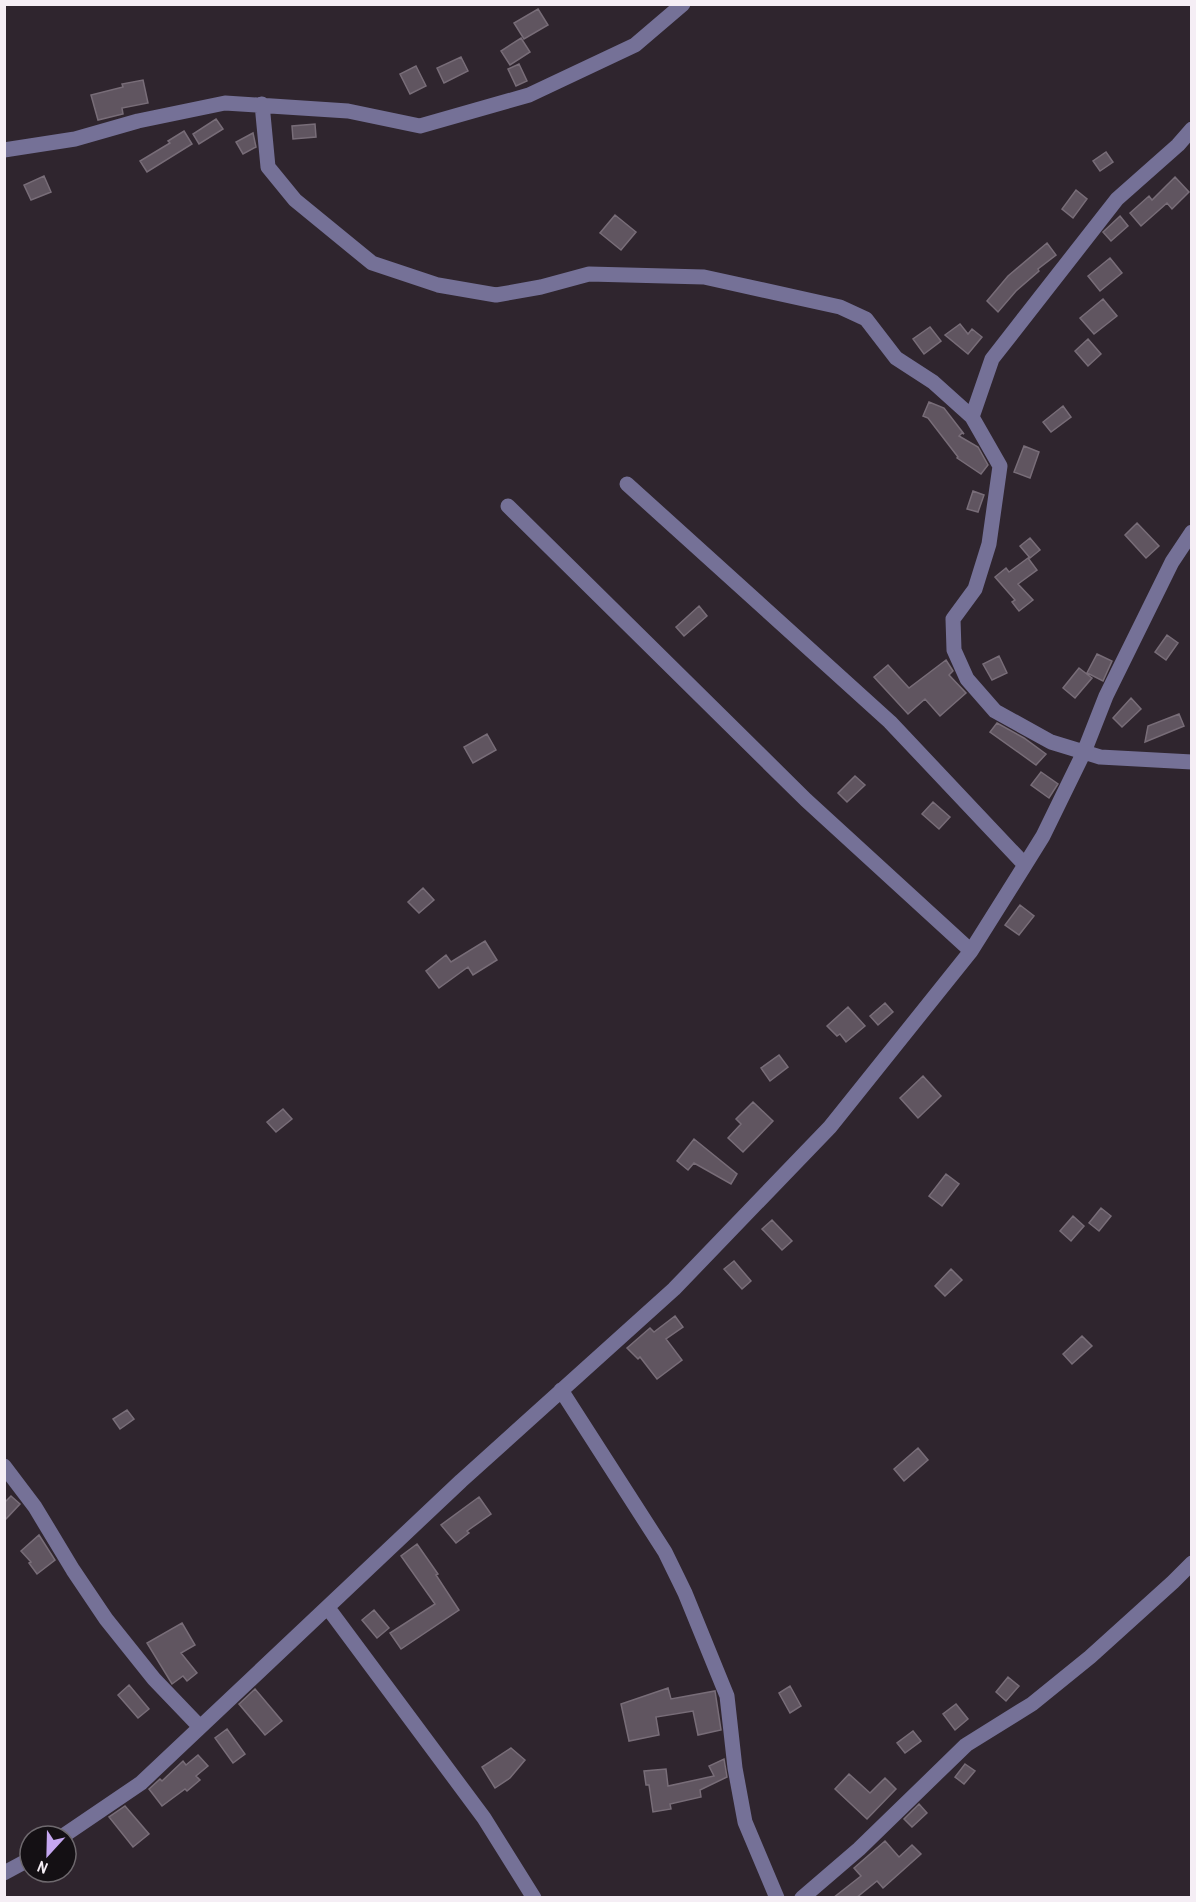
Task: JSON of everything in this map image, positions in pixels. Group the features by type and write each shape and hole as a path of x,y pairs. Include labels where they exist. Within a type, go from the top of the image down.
{"street":[{"path":"4,150 75,139 138,121 225,103 348,111 420,126 529,95 634,45 683,4"},
{"path":"262,104 268,167 294,200 372,263 438,285 496,295 541,287 589,274 704,277 840,307 866,319 896,358 933,382 972,417 1000,466 989,544 975,589 953,619 954,650 967,679 995,711 1051,742 1100,757 1191,762"},
{"path":"972,417 992,359 1117,199 1178,145 1191,129"},
{"path":"627,484 890,722 1025,865"},
{"path":"508,506 806,800 971,951"},
{"path":"78,1826 141,1784 443,1497 674,1289 830,1127 971,951 1043,836 1084,752 1106,696 1172,562 1191,532"},
{"path":"561,1390 665,1552 685,1593 727,1696 735,1768 745,1822 777,1898"},
{"path":"4,1466 35,1508 106,1619 154,1679 200,1727"},
{"path":"802,1898 859,1849 966,1745 1032,1704 1082,1664 1191,1563"},
{"path":"328,1608 484,1818 534,1898"},
{"path":"4,1873 18,1865"}],"building":[{"path":"538,9 548,25 524,39 514,23"},
{"path":"521,38 530,52 510,65 501,51"},
{"path":"461,57 468,71 444,83 437,68"},
{"path":"519,64 527,81 516,86 508,69"},
{"path":"416,66 426,86 410,94 400,74"},
{"path":"143,80 148,103 122,108 123,114 98,120 91,95 123,87 122,84"},
{"path":"216,119 223,129 199,144 193,134"},
{"path":"315,124 316,137 293,139 292,126"},
{"path":"184,131 192,144 147,172 140,161 170,143 168,141"},
{"path":"253,133 256,147 243,154 236,142"},
{"path":"1106,152 1113,162 1100,171 1093,161"},
{"path":"44,176 51,192 31,200 24,185"},
{"path":"1175,177 1189,192 1172,209 1167,203 1141,226 1130,213 1149,196 1152,200"},
{"path":"1076,190 1087,199 1073,218 1062,209"},
{"path":"615,215 636,232 621,250 600,233"},
{"path":"1120,216 1128,226 1111,241 1103,232"},
{"path":"1047,243 1056,255 1038,269 1039,271 1016,291 998,312 987,301 1008,276"},
{"path":"1110,258 1122,273 1100,291 1088,276"},
{"path":"1103,299 1117,316 1094,334 1080,318"},
{"path":"960,324 968,334 972,329 982,337 968,354 945,335"},
{"path":"930,327 941,341 924,354 913,339"},
{"path":"1088,339 1101,354 1088,366 1075,351"},
{"path":"929,402 944,408 964,434 959,436 978,447 988,465 981,474 957,458 928,418 923,416"},
{"path":"1063,406 1071,417 1051,432 1043,422"},
{"path":"1024,446 1039,452 1030,478 1014,472"},
{"path":"973,491 984,495 978,512 967,509"},
{"path":"1137,523 1159,546 1146,558 1125,535"},
{"path":"1030,538 1040,550 1030,558 1020,546"},
{"path":"1028,558 1037,570 1018,584 1033,600 1019,611 1012,602 1015,600 995,577 1006,568 1009,572"},
{"path":"699,606 707,616 684,636 676,627"},
{"path":"1167,635 1178,643 1166,660 1155,652"},
{"path":"1097,654 1112,661 1103,681 1087,673"},
{"path":"999,656 1007,673 992,680 983,664"},
{"path":"946,660 953,671 949,675 966,693 940,716 925,699 908,714 874,677 888,665 909,688"},
{"path":"1079,668 1092,678 1075,698 1063,688"},
{"path":"1131,698 1141,709 1122,727 1113,718"},
{"path":"1179,714 1184,726 1145,742 1148,726"},
{"path":"997,723 1046,754 1036,765 990,732"},
{"path":"487,734 496,750 473,763 464,747"},
{"path":"1041,772 1058,784 1049,798 1031,785"},
{"path":"855,776 865,785 847,802 838,793"},
{"path":"933,802 950,817 939,829 922,814"},
{"path":"423,888 434,900 419,913 408,902"},
{"path":"1020,905 1034,916 1019,935 1005,925"},
{"path":"485,941 497,960 473,975 468,967 439,988 426,971 446,955 451,962"},
{"path":"885,1003 893,1012 878,1025 870,1016"},
{"path":"848,1007 865,1026 846,1042 840,1034 837,1036 827,1026"},
{"path":"779,1055 788,1067 770,1081 761,1068"},
{"path":"923,1076 941,1096 918,1118 900,1098"},
{"path":"753,1102 773,1121 743,1152 728,1138 741,1124 736,1119"},
{"path":"283,1109 292,1119 276,1132 267,1122"},
{"path":"694,1139 737,1174 731,1184 694,1163 688,1170 677,1161"},
{"path":"946,1174 959,1184 942,1206 929,1196"},
{"path":"1101,1208 1111,1216 1099,1231 1089,1223"},
{"path":"1073,1216 1084,1226 1071,1241 1060,1231"},
{"path":"772,1220 792,1241 782,1250 762,1229"},
{"path":"734,1261 751,1281 742,1289 724,1269"},
{"path":"951,1269 962,1280 945,1296 935,1286"},
{"path":"675,1316 683,1327 666,1339 682,1360 657,1379 640,1357 638,1359 627,1348 650,1328 654,1332"},
{"path":"1082,1336 1092,1346 1072,1364 1063,1354"},
{"path":"127,1410 134,1419 120,1429 113,1419"},
{"path":"918,1448 928,1460 904,1481 894,1469"},
{"path":"11,1496 20,1504 4,1521 4,1503"},
{"path":"479,1497 491,1514 467,1531 469,1533 456,1543 441,1525"},
{"path":"39,1535 55,1560 37,1574 29,1563 31,1562 21,1551"},
{"path":"417,1544 459,1610 401,1649 390,1633 435,1604 401,1556"},
{"path":"374,1610 389,1628 377,1638 362,1620"},
{"path":"182,1623 195,1645 181,1653 197,1673 187,1681 183,1676 172,1684 147,1643"},
{"path":"1008,1677 1019,1686 1006,1701 996,1692"},
{"path":"129,1685 149,1709 138,1718 118,1695"},
{"path":"790,1686 801,1706 790,1713 779,1693"},
{"path":"668,1688 671,1699 715,1691 721,1730 698,1735 693,1711 656,1717 659,1735 629,1741 621,1704"},
{"path":"255,1689 282,1721 265,1735 239,1704"},
{"path":"956,1704 968,1719 955,1730 943,1714"},
{"path":"227,1729 245,1754 233,1763 215,1738"},
{"path":"913,1731 921,1741 905,1753 897,1743"},
{"path":"511,1748 525,1760 510,1778 495,1788 482,1767"},
{"path":"198,1755 208,1766 196,1776 200,1780 162,1806 149,1789 160,1779 162,1781 183,1761 186,1765"},
{"path":"724,1759 727,1777 700,1790 701,1797 670,1804 671,1809 653,1812 649,1785 646,1785 644,1771 666,1769 668,1786 714,1776 709,1766"},
{"path":"965,1764 975,1771 964,1784 955,1777"},
{"path":"849,1774 870,1793 885,1778 896,1789 867,1819 835,1789"},
{"path":"919,1804 927,1813 912,1827 904,1819"},
{"path":"125,1806 149,1834 133,1847 109,1817"},
{"path":"885,1841 899,1857 912,1845 921,1854 883,1888 877,1881 856,1898 833,1898 861,1876 854,1868"}]}
